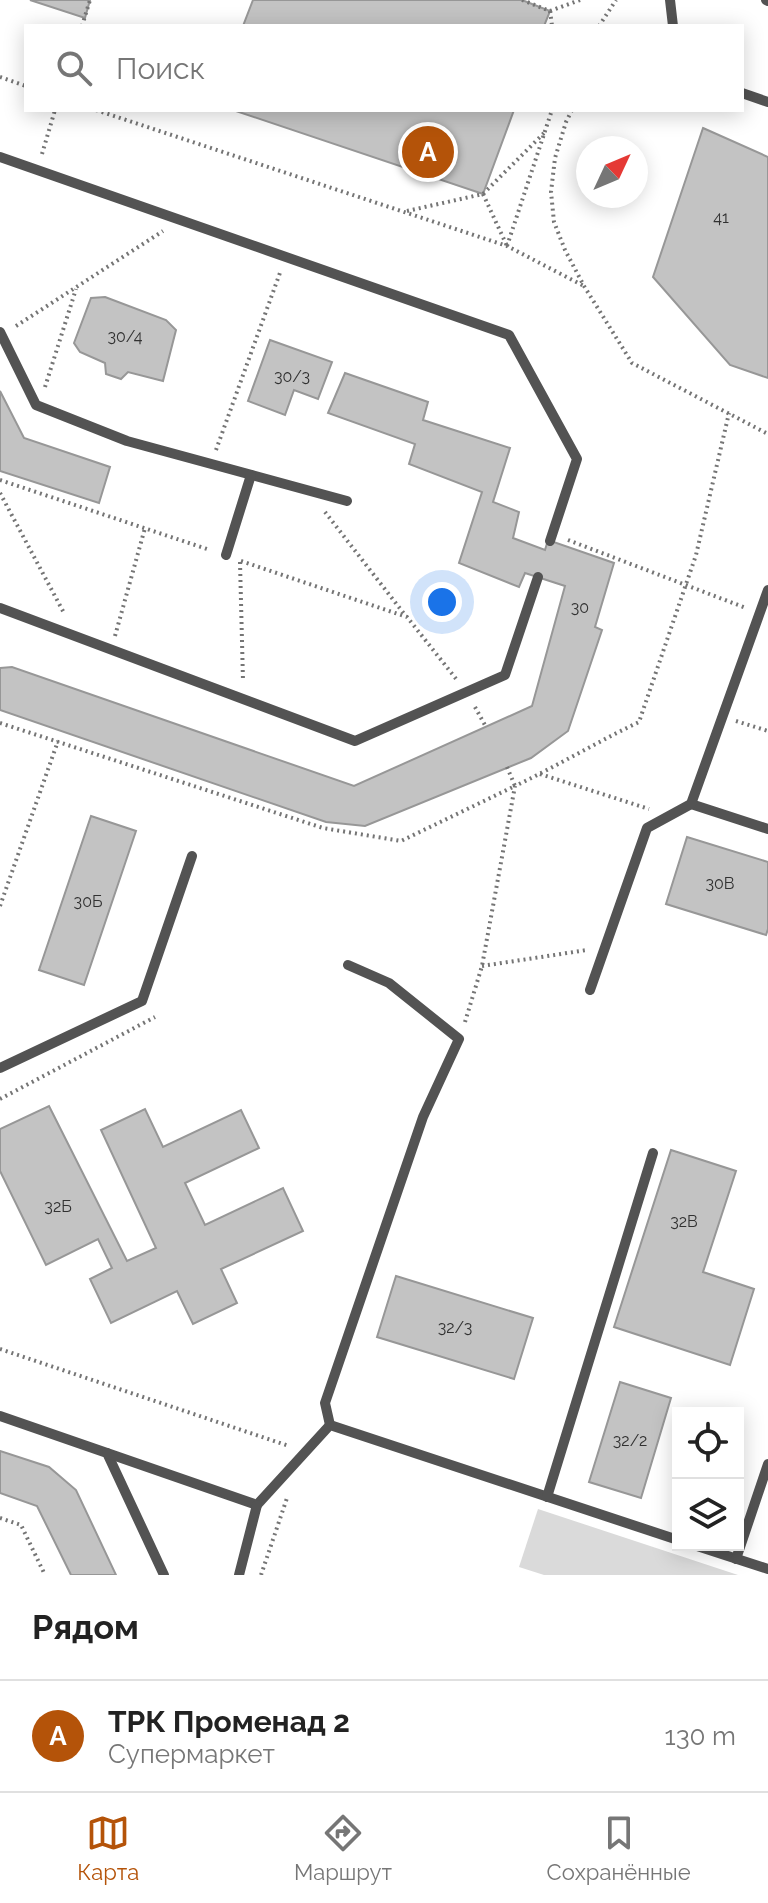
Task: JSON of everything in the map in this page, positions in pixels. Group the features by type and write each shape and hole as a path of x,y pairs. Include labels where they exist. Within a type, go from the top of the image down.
{"lane":[{"path":"670,0 673,24"},
{"path":"744,94 768,102"},
{"path":"0,157 509,335 577,459 551,537"},
{"path":"1,334 36,405 127,441 347,501"},
{"path":"226,555 251,475"},
{"path":"0,608 355,741 505,675 538,577"},
{"path":"590,990 647,828 691,804 768,590"},
{"path":"691,804 768,829"},
{"path":"0,1068 142,1001 192,856"},
{"path":"330,1425 325,1403 423,1117 459,1039 389,983 348,965"},
{"path":"547,1497 653,1153"},
{"path":"0,1416 257,1505"},
{"path":"239,1575 257,1505 330,1425"},
{"path":"330,1425 672,1538"},
{"path":"107,1453 164,1575"},
{"path":"736,1559 768,1464"},
{"path":"712,1551 768,1569"}],"path":[{"path":"83,24 90,0"},
{"path":"522,0 550,11 580,0"},
{"path":"600,24 616,0"},
{"path":"550,11 552,24"},
{"path":"0,77 24,85"},
{"path":"37,170 54,112"},
{"path":"102,112 507,246 584,286"},
{"path":"507,246 551,112"},
{"path":"570,112 555,158 551,192 554,222 584,286 632,363 768,434"},
{"path":"405,211 483,194 544,133"},
{"path":"483,194 507,246"},
{"path":"1,334 180,220"},
{"path":"211,464 286,257"},
{"path":"39,406 76,287"},
{"path":"0,723 323,828 401,841 639,722 696,555 729,413"},
{"path":"0,480 226,555"},
{"path":"308,490 467,692 486,727"},
{"path":"0,493 76,637"},
{"path":"111,650 145,528"},
{"path":"551,537 760,613"},
{"path":"244,700 240,560 407,617"},
{"path":"722,717 768,731"},
{"path":"0,906 58,741"},
{"path":"459,1039 482,966 515,786 507,767"},
{"path":"540,774 670,815"},
{"path":"482,966 605,947"},
{"path":"0,1099 155,1017"},
{"path":"0,1349 307,1452"},
{"path":"261,1575 290,1488"},
{"path":"0,1518 21,1525 45,1575"}],"shaded area":[{"path":"538,1509 738,1575 544,1575 519,1567"}],"building":[{"path":"30,0 90,0 85,18"},
{"path":"253,0 522,0 550,11 545,24 244,24"},
{"path":"239,112 513,112 483,194"},
{"path":"703,128 768,157 768,378 730,365 653,277"},
{"path":"105,297 166,320 176,330 163,381 128,372 121,379 106,374 105,363 80,352 74,343 91,298"},
{"path":"270,340 332,362 318,399 294,390 285,415 248,401"},
{"path":"345,373 428,402 423,420 510,448 493,502 519,512 513,538 545,550 548,540 614,563 595,627 602,630 568,731 531,758 365,826 326,822 0,710 0,668 12,667 354,786 532,706 565,586 525,573 519,587 459,563 482,492 409,464 415,444 328,413"},
{"path":"0,391 24,438 110,467 99,503 0,471"},
{"path":"91,816 136,831 84,985 39,970"},
{"path":"687,837 768,862 766,935 666,904"},
{"path":"49,1106 127,1261 156,1248 101,1130 145,1109 163,1147 241,1110 259,1148 185,1183 205,1225 283,1188 303,1231 221,1269 237,1303 193,1324 177,1291 111,1323 90,1279 112,1268 98,1239 46,1265 0,1171 0,1129"},
{"path":"671,1150 736,1171 703,1272 754,1289 730,1365 614,1327"},
{"path":"396,1276 533,1318 514,1379 377,1337"},
{"path":"620,1382 671,1398 641,1498 589,1482"},
{"path":"0,1451 49,1467 76,1490 116,1575 71,1575 37,1506 0,1493"}],"place":[{"name":"ТРК Променад 2","path":"428,152"}]}
